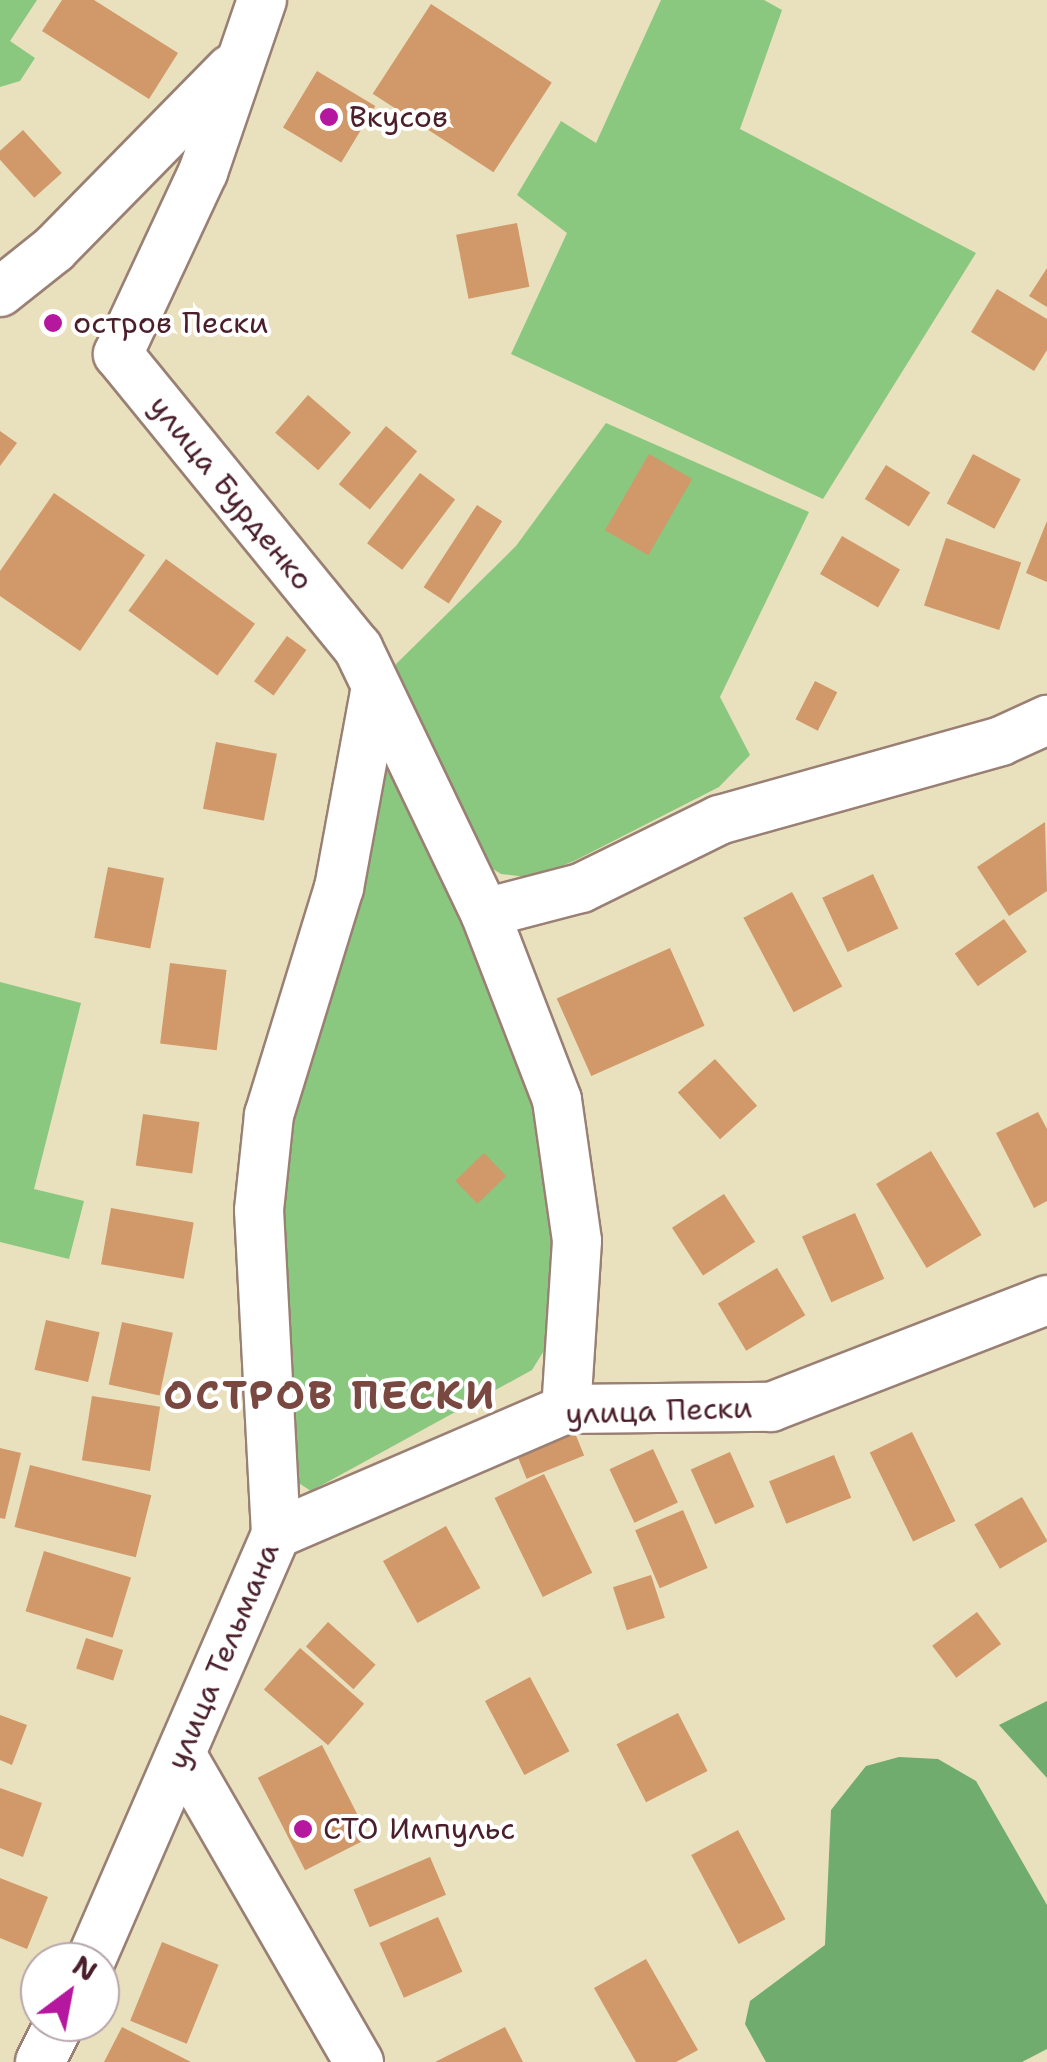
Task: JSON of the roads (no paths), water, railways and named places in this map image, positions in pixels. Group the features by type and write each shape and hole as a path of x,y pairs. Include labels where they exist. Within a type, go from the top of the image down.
{"street":[{"name":"улица Бурденко","path":"262,0 237,62 203,172 118,354 358,648 485,914 557,1100 577,1241 566,1409"},
{"name":"улица Бурденко","path":"0,292 54,249 237,62"},
{"name":"улица Тельмана","path":"99,1942 276,1534 258,1210 265,1153 338,888 376,687"},
{"path":"485,914 581,888 718,820 1000,741 1047,720"},
{"name":"улица Пески","path":"276,1534 566,1409 771,1406 1047,1300"},
{"path":"181,1754 359,2062"}],"place":[{"name":"Вкусов","path":"329,117"},
{"name":"остров Пески","path":"53,323"},
{"name":"СТО Импульс","path":"303,1829"}],"district":[{"name":"ОСТРОВ ПЕСКИ","path":"330,1395"}]}
